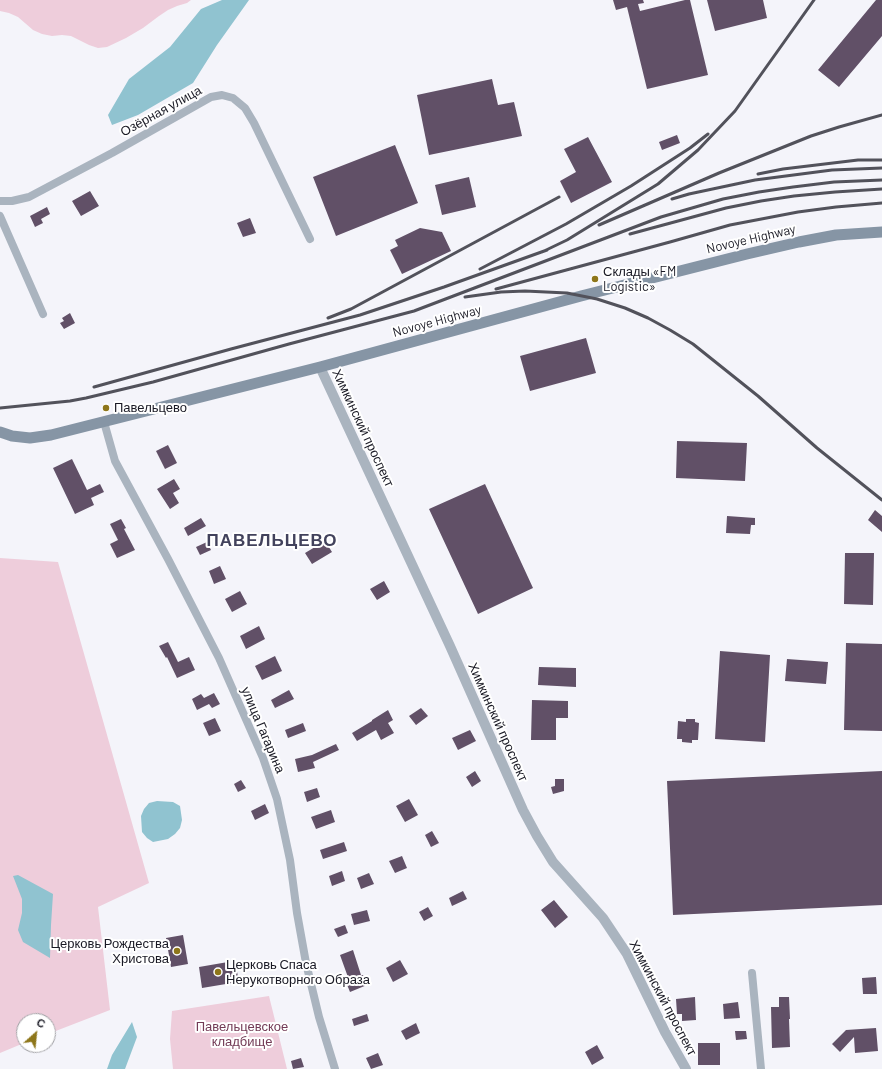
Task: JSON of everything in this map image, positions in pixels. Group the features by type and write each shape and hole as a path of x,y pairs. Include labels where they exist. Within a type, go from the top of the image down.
{"main road":[{"name":"Novoye Highway","path":"0,432 12,436 30,438 51,435 747,254 836,235 882,232"}],"street":[{"name":"Озёрная улица","path":"0,201 12,201 29,197 211,97 222,95 233,98 245,108 254,123 310,239"},
{"path":"0,216 43,314"},
{"name":"Химкинский проспект","path":"320,366 448,640 537,836 553,862 603,918 627,954 665,1032 686,1069"},
{"name":"улица Гагарина","path":"104,422 114,461 168,559 215,651 263,758 277,799 290,860 306,963 319,1017 336,1069"},
{"path":"752,973 761,1069"}],"green space":[{"path":"0,0 191,0 168,10 126,38 107,47 98,48 71,36 52,36 33,30 18,17 0,11"},
{"path":"0,558 58,562 149,883 98,907 110,1010 56,1031 56,1013 16,1013 16,1046 0,1053"},
{"name":"Павельцевское кладбище","path":"269,996 287,1069 173,1069 170,1039 172,1011"}],"water":[{"path":"222,0 249,0 217,45 193,83 138,115 112,125 108,115 129,79 170,47 201,9"},
{"path":"157,801 173,802 180,806 182,820 180,828 175,834 168,839 153,842 142,832 141,816 149,803"},
{"path":"18,875 53,894 50,958 23,942 18,930 22,913 22,899 13,876"},
{"path":"132,1022 137,1037 125,1069 107,1069 112,1055"}],"building":[{"path":"613,0 643,0 644,3 638,4 640,11 690,0 708,75 647,89 627,7 616,10"},
{"path":"707,0 763,0 767,18 715,31"},
{"path":"876,0 882,0 882,36 839,87 818,70"},
{"path":"492,79 498,105 514,102 522,136 429,155 417,95"},
{"path":"677,135 680,143 662,150 659,142"},
{"path":"588,137 612,182 571,203 560,181 576,172 564,149"},
{"path":"395,145 418,203 336,236 313,177"},
{"path":"469,177 476,207 442,215 435,185"},
{"path":"90,191 99,206 81,216 72,201"},
{"path":"47,207 50,214 41,219 43,223 35,227 30,216"},
{"path":"250,218 256,233 243,237 237,223"},
{"path":"420,228 442,232 451,251 402,274 390,250 398,246 395,240"},
{"path":"70,313 75,323 64,329 60,323 64,321 62,318"},
{"path":"586,338 596,373 530,391 520,356"},
{"path":"677,441 747,443 745,481 676,478"},
{"path":"168,445 177,463 165,469 156,451"},
{"path":"72,459 87,490 100,484 104,492 91,498 94,505 75,514 53,468"},
{"path":"174,479 180,489 173,493 179,503 170,509 157,489"},
{"path":"485,484 533,588 478,614 429,509"},
{"path":"875,510 882,516 882,532 868,520"},
{"path":"727,516 755,518 755,525 751,525 750,534 726,533"},
{"path":"201,518 206,526 188,536 184,528"},
{"path":"121,519 126,528 124,529 135,550 117,558 110,544 118,540 110,524"},
{"path":"325,541 332,552 312,564 305,553"},
{"path":"207,542 211,550 200,555 196,547"},
{"path":"845,553 874,553 873,605 844,604"},
{"path":"220,566 226,579 214,584 209,571"},
{"path":"384,581 390,592 377,600 370,589"},
{"path":"240,591 247,604 232,612 225,599"},
{"path":"259,626 265,639 246,649 240,636"},
{"path":"168,642 178,662 189,657 195,670 177,678 167,657 166,658 159,646"},
{"path":"846,643 882,644 882,731 844,730"},
{"path":"720,651 770,655 765,742 715,739"},
{"path":"275,656 282,671 262,680 255,666"},
{"path":"787,659 828,662 826,684 785,681"},
{"path":"539,667 576,668 576,687 538,685"},
{"path":"289,690 294,699 275,708 271,700"},
{"path":"214,693 220,704 212,708 209,704 197,710 192,699 201,694 204,698"},
{"path":"532,700 568,701 568,718 556,718 556,740 531,740"},
{"path":"421,708 428,716 416,725 409,716"},
{"path":"388,710 393,720 388,723 394,733 381,740 376,730 357,741 352,733"},
{"path":"215,718 221,731 209,736 203,723"},
{"path":"686,719 695,719 695,722 699,723 698,740 692,740 692,743 682,742 682,739 677,739 678,721 686,722"},
{"path":"303,723 306,731 288,738 285,730"},
{"path":"470,730 476,741 458,750 452,738"},
{"path":"336,744 339,750 313,762 315,768 298,772 295,759 312,755"},
{"path":"475,771 481,781 472,787 466,777"},
{"path":"882,771 882,905 673,915 667,781"},
{"path":"555,779 564,779 564,791 553,794 551,787 555,786"},
{"path":"241,780 246,788 238,792 234,784"},
{"path":"317,788 320,797 307,802 304,792"},
{"path":"409,799 418,815 405,822 396,806"},
{"path":"265,804 269,813 255,820 251,811"},
{"path":"331,810 335,822 316,829 311,817"},
{"path":"432,831 439,843 431,847 425,835"},
{"path":"344,842 347,851 323,859 320,850"},
{"path":"402,856 407,868 395,873 389,861"},
{"path":"342,871 345,881 332,886 329,876"},
{"path":"369,873 374,884 361,889 357,878"},
{"path":"463,891 467,899 452,906 449,898"},
{"path":"554,900 568,917 555,928 541,910"},
{"path":"428,907 433,916 424,921 419,912"},
{"path":"367,910 370,921 354,925 351,914"},
{"path":"345,925 348,933 338,937 334,929"},
{"name":"Церковь Рождества Христова","path":"183,935 188,964 171,967 166,938"},
{"path":"353,950 361,975 363,975 367,985 350,992 346,982 349,980 340,955"},
{"path":"400,960 408,974 393,982 386,968"},
{"name":"Церковь Спаса Нерукотворного Образа","path":"228,962 229,968 236,966 238,977 231,978 232,983 202,988 199,967"},
{"path":"876,977 877,994 863,994 862,978"},
{"path":"695,997 696,1020 682,1021 682,1014 677,1014 676,999"},
{"path":"779,997 789,997 790,1047 772,1048 771,1007 779,1007"},
{"path":"738,1002 740,1018 724,1019 723,1004"},
{"path":"367,1014 369,1021 354,1026 352,1019"},
{"path":"416,1023 420,1033 406,1040 401,1031"},
{"path":"876,1028 878,1051 855,1053 854,1037 840,1052 832,1044 846,1030"},
{"path":"735,1031 746,1031 747,1039 736,1040"},
{"path":"698,1043 720,1043 720,1065 698,1065"},
{"path":"597,1045 604,1058 592,1065 585,1052"},
{"path":"378,1053 383,1065 371,1069 366,1058"},
{"path":"301,1058 304,1067 293,1069 291,1061"}],"railway":[{"path":"542,252 567,240 658,184 698,150 735,111 814,0"},
{"path":"599,225 719,173 811,136 882,115"},
{"path":"480,269 566,224 631,186 690,148 708,134"},
{"path":"758,174 783,169 858,160 882,160"},
{"path":"672,199 755,180 832,170 882,168"},
{"path":"0,408 86,398 153,382 414,311 661,217 723,199 759,192 834,182 882,180"},
{"path":"630,234 726,208 761,201 794,196 882,189"},
{"path":"328,318 351,309 559,197"},
{"path":"496,289 730,225 798,212 882,203"},
{"path":"94,387 360,315 547,250"},
{"path":"465,297 501,292 525,291 567,293 597,299 625,308 648,318 693,344 758,396 817,448 882,500"}],"place":[{"name":"Склады «FM Logistic»","path":"595,279"},
{"name":"Павельцево","path":"106,408"},
{"name":"Церковь Рождества Христова","path":"177,951"},
{"name":"Церковь Спаса Нерукотворного Образа","path":"218,972"}],"district":[{"name":"ПАВЕЛЬЦЕВО","path":"272,540"}]}
